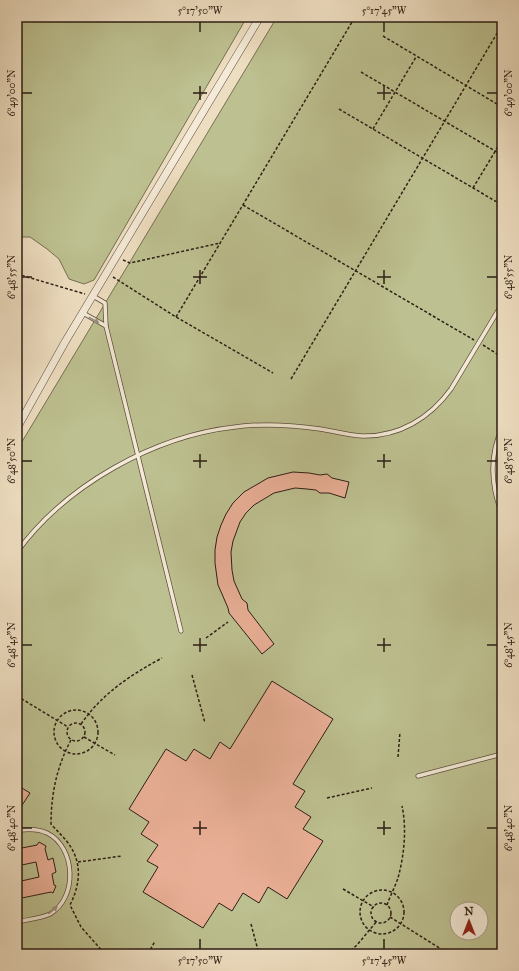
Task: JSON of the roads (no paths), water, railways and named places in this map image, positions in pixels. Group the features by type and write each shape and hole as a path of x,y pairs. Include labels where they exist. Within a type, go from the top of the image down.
{"street":[{"path":"17,428 116,255 260,17"}],"lane":[{"path":"92,296 105,303 106,326 181,630"},
{"path":"17,552 54,510 83,486 114,467 180,439 235,427 269,425 300,427 363,436 384,434 401,430 416,423 431,412 451,389 502,304"},
{"path":"82,313 106,326"},
{"path":"502,429 496,448 493,465 493,481 498,505 502,513"},
{"path":"418,776 502,754"},
{"path":"17,831 34,830 52,835 57,840 66,857 70,870 70,878 66,894 62,902 50,914 17,922"}]}
